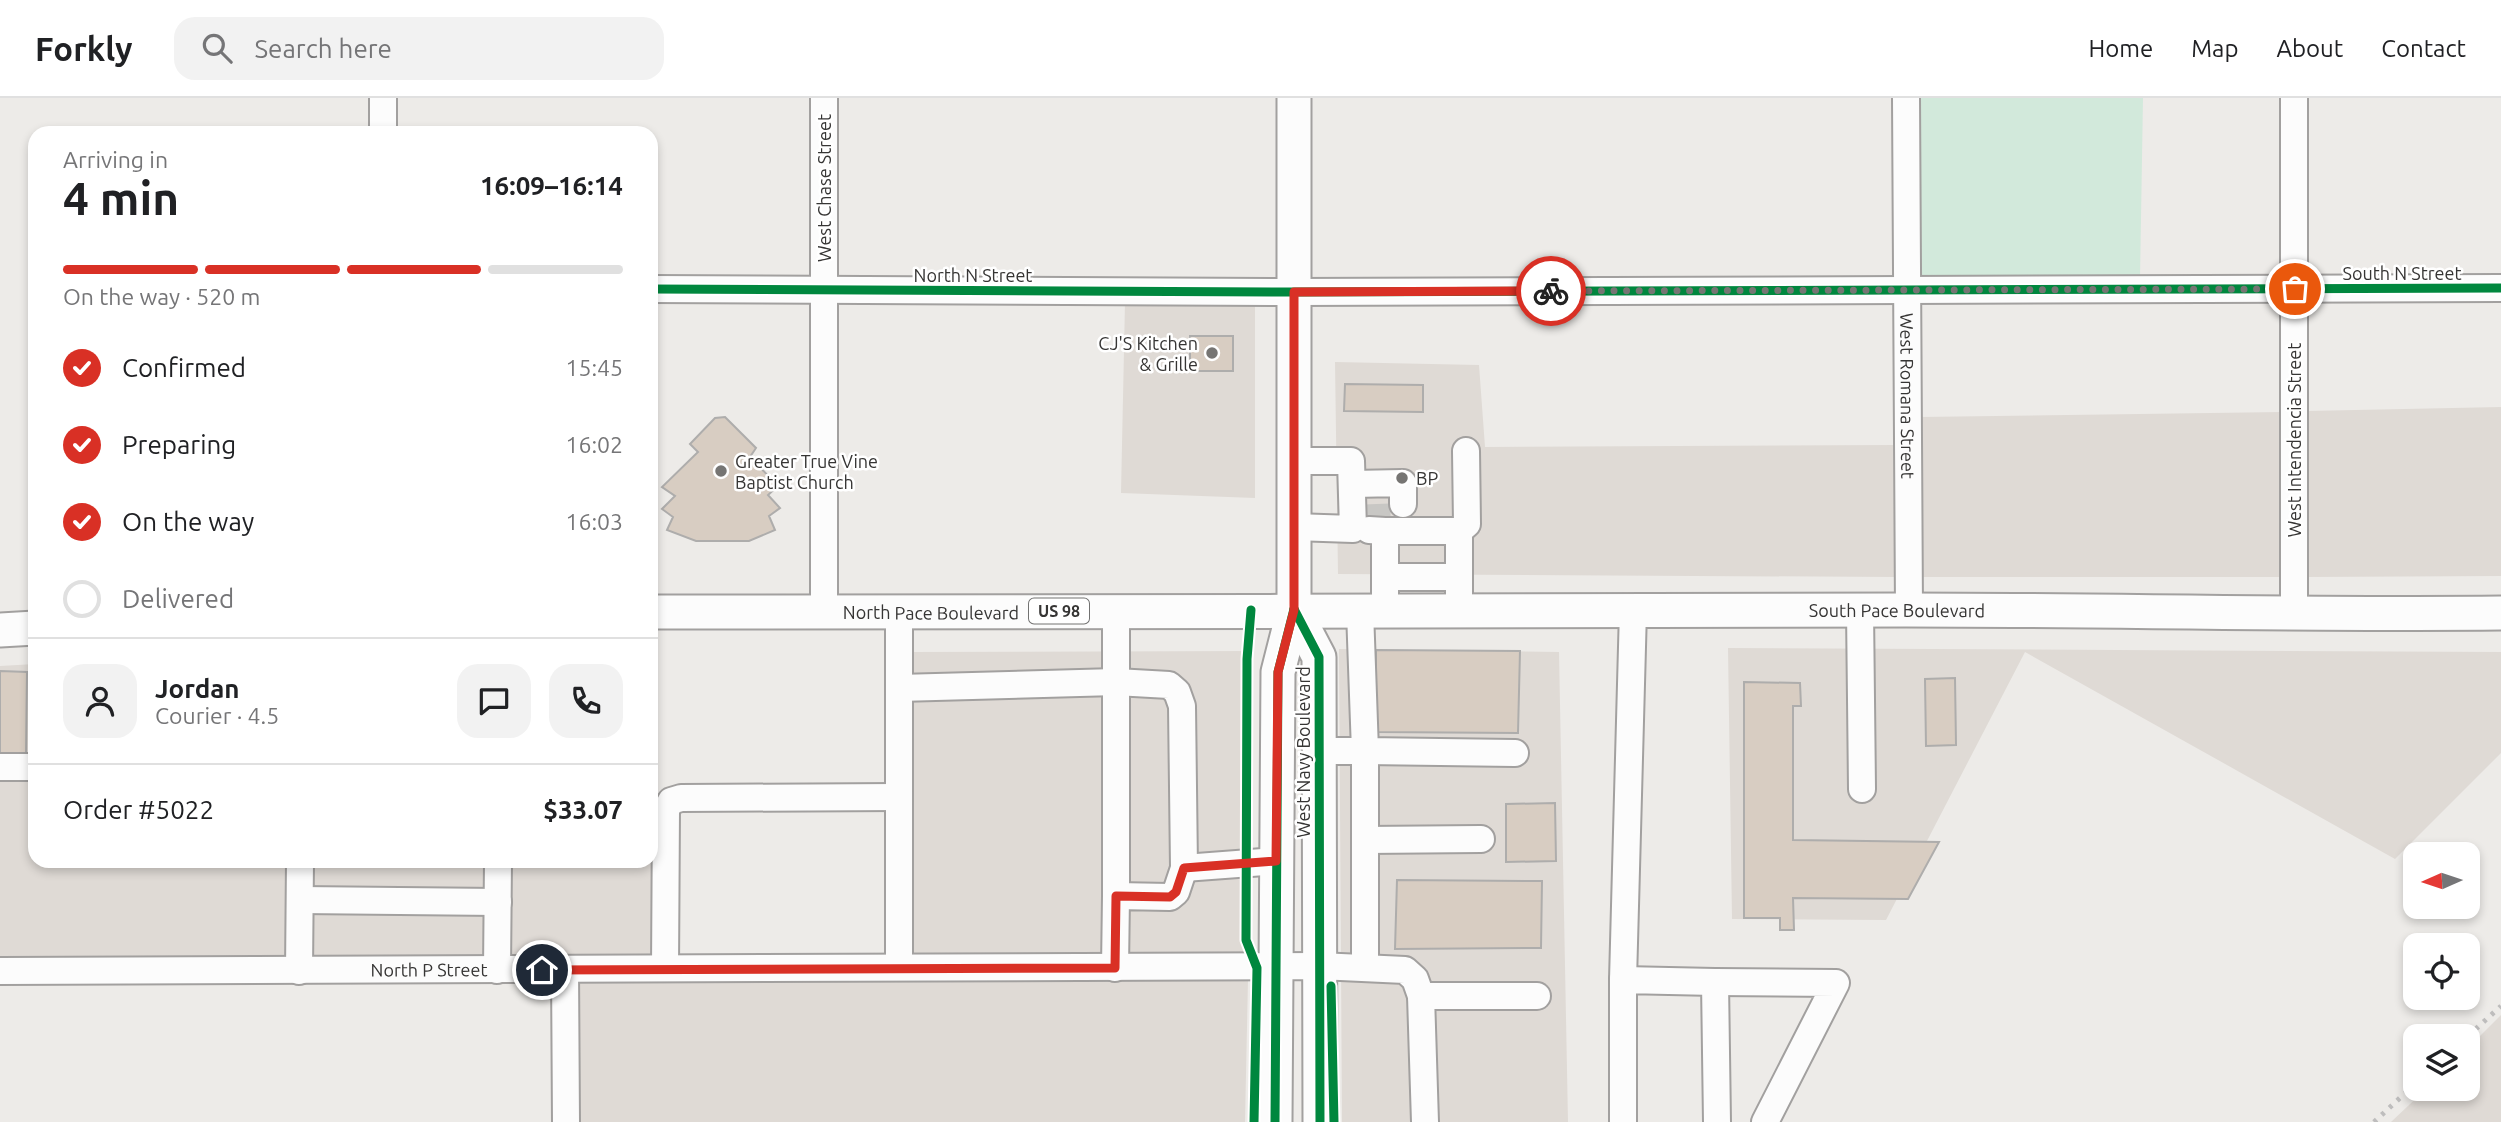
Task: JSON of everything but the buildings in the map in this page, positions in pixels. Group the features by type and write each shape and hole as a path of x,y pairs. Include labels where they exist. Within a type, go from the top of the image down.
{"main road":[{"path":"1294,98 1294,610"},
{"name":"South Pace Boulevard","path":"1294,610 1909,610 2294,615 2501,613"},
{"name":"North Pace Boulevard","path":"658,612 1294,610"},
{"name":"West Navy Boulevard","path":"1294,610 1319,657 1320,1122"},
{"name":"West Navy Boulevard","path":"1275,1122 1278,672 1294,610"},
{"path":"0,630 28,628"}],"street":[{"path":"383,98 383,126"},
{"name":"West Chase Street","path":"824,98 824,613"},
{"name":"West Romana Street","path":"1906,98 1909,610"},
{"name":"West Intendencia Street","path":"2294,98 2294,615"},
{"name":"South N Street","path":"1294,292 2501,288"},
{"name":"North N Street","path":"658,289 1294,292"},
{"path":"1459,611 1459,531 1467,524 1466,451"},
{"path":"1294,461 1351,461 1381,515 1385,576 1373,611 1365,751 1365,967"},
{"path":"1294,527 1381,515 1459,531"},
{"path":"1385,576 1459,577"},
{"path":"1623,1122 1623,981 1633,610"},
{"path":"1860,610 1862,789"},
{"path":"1115,968 1116,611"},
{"path":"899,613 899,967"},
{"path":"899,688 1116,682 1170,685 1177,692 1182,706 1184,868 1176,892 1170,897 1116,896"},
{"path":"1319,751 1515,753"},
{"path":"0,767 28,767"},
{"path":"665,968 666,810 671,801 681,798 899,797"},
{"path":"1365,840 1481,839"},
{"path":"1184,868 1276,861"},
{"path":"299,971 300,868"},
{"path":"497,970 498,868"},
{"path":"300,900 498,902"},
{"name":"North P Street","path":"0,971 1320,966 1405,971 1415,979 1421,996"},
{"path":"565,970 566,1122"},
{"path":"1623,981 1836,983 1765,1122"},
{"path":"1715,982 1717,1122"},
{"path":"1425,1122 1421,996 1537,996"}],"shaded area":[{"path":"1125,302 1255,302 1255,498 1121,493"},
{"path":"1335,362 1479,365 1485,447 1895,445 1896,577 1338,574"},
{"path":"2501,407 2501,576 2307,577 2307,411"},
{"path":"2282,412 2282,577 1921,577 1920,417"},
{"path":"1728,648 2501,652 2501,753 2412,842 2403,842 2403,851 2395,859 2025,652 1886,920 1732,919"},
{"path":"1339,649 1559,652 1568,1122 1342,1122"},
{"path":"1253,651 1248,957 912,956 911,652"},
{"path":"28,664 28,868 288,868 287,960 0,960 0,666"},
{"path":"313,868 657,868 659,958 311,960"},
{"path":"1248,979 1245,1122 578,1122 578,981"},
{"path":"2501,1015 2501,1122 2391,1122 2413,1101 2480,1101 2480,1036"}],"green space":[{"path":"1918,98 2143,98 2140,279 1919,280"}],"tunnel":[{"path":"1377,504 1378,525"}],"railway":[{"path":"2480,1025 2501,1006"},
{"path":"2374,1122 2403,1095"}],"cycle path":[{"path":"658,289 1294,292 2501,288"},
{"path":"1294,609 1319,657 1320,1122"},
{"path":"1275,1122 1278,672 1294,609"},
{"path":"1251,610 1247,659 1246,940 1257,968 1254,1122"},
{"path":"1331,986 1334,1122"}],"way so far":[{"path":"1551,291 2295,289"}],"place":[{"name":"CJ'S Kitchen & Grille","path":"1212,353"},
{"name":"Greater True Vine Baptist Church","path":"721,471"},
{"name":"BP","path":"1402,478"}],"route":[{"path":"542,970 1115,968 1116,896 1170,897 1176,892 1184,868 1276,861 1278,672 1294,610 1294,292 1551,291"}]}
